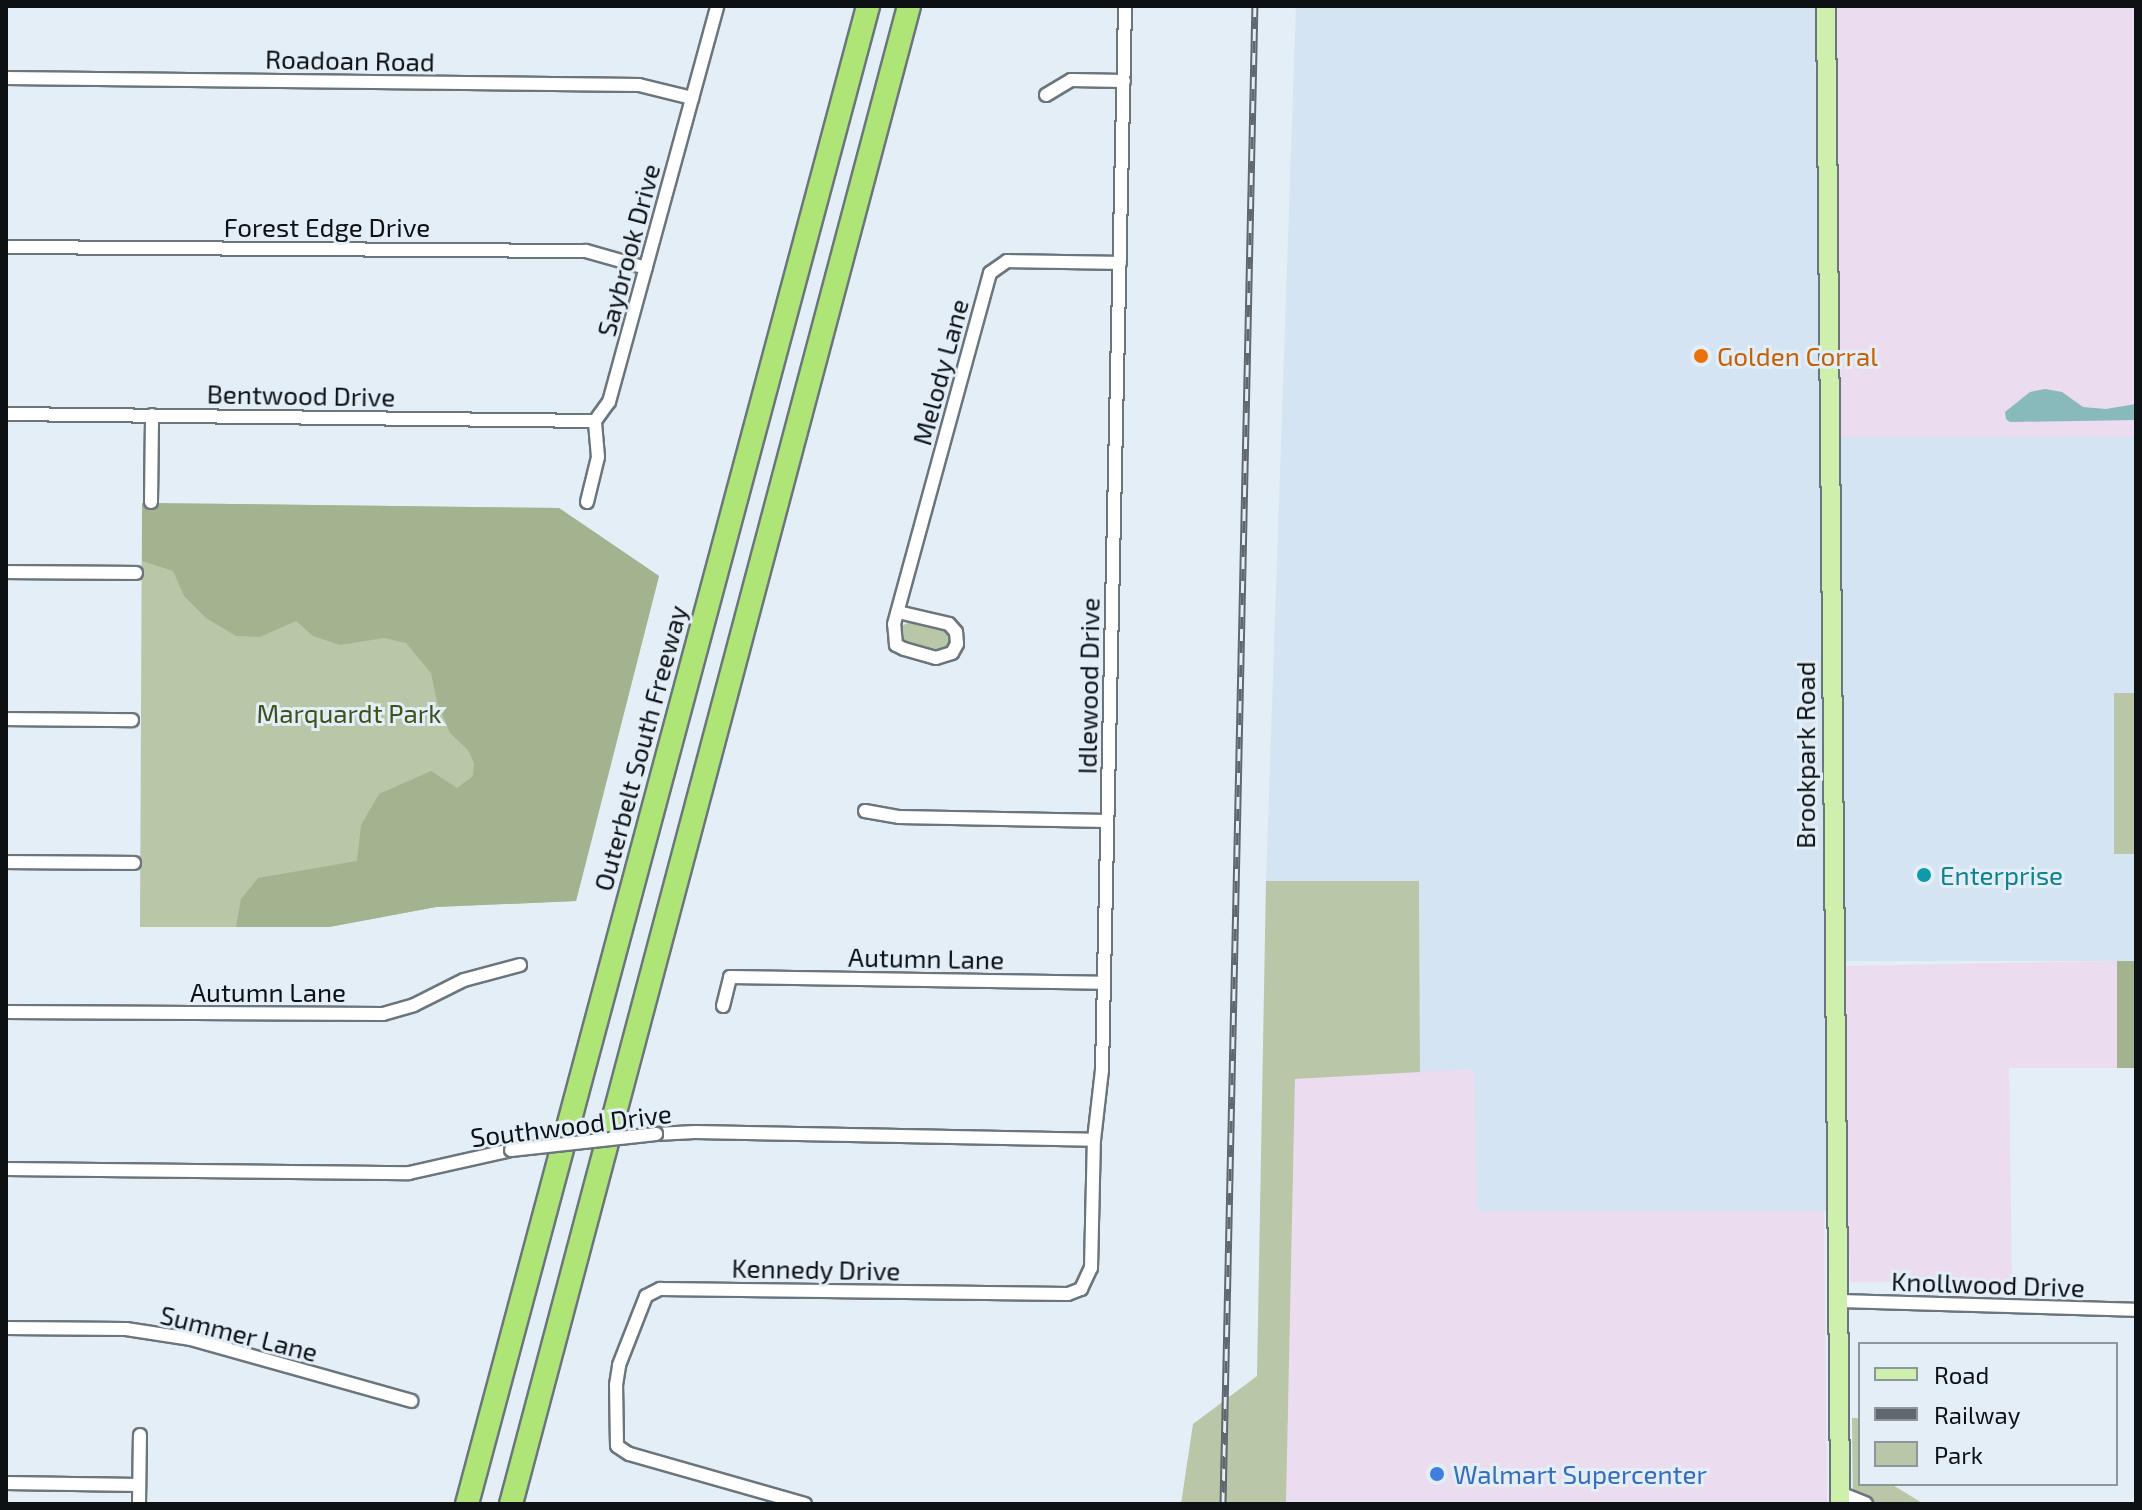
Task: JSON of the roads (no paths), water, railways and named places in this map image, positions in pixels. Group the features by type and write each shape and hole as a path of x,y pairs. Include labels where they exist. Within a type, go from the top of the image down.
{"highway":[{"name":"Outerbelt South Freeway","path":"467,1504 868,6"},
{"path":"511,1504 909,6"}],"main road":[{"name":"Brookpark Road","path":"1826,6 1840,1499"}],"street":[{"name":"Saybrook Drive","path":"595,421 609,402 717,6"},
{"name":"Idlewood Drive","path":"1081,1289 1091,1268 1094,1140 1102,1070 1125,6"},
{"name":"Roadoan Road","path":"6,78 639,85 692,98"},
{"path":"1046,95 1071,80 1124,81"},
{"name":"Forest Edge Drive","path":"6,247 586,251 646,268"},
{"name":"Melody Lane","path":"898,612 949,624 956,632 952,653 936,658 896,645 893,635 898,612 990,273 1007,261 1120,263"},
{"name":"Bentwood Drive","path":"6,414 595,421"},
{"path":"151,502 152,415"},
{"path":"587,502 598,457 595,421"},
{"path":"6,572 136,573"},
{"path":"6,719 132,720"},
{"path":"865,811 899,817 1107,821"},
{"path":"6,862 134,863"},
{"name":"Autumn Lane","path":"6,1012 383,1014 414,1005 464,980 520,965"},
{"name":"Autumn Lane","path":"723,1006 730,977 1103,983"},
{"name":"Southwood Drive","path":"6,1169 409,1173 511,1150 695,1132 1094,1140"},
{"name":"Kennedy Drive","path":"805,1504 629,1454 617,1446 616,1385 646,1296 660,1289 1068,1294 1081,1289"},
{"name":"Knollwood Drive","path":"1838,1301 2136,1310"},
{"name":"Summer Lane","path":"6,1328 126,1329 191,1339 411,1401"},
{"path":"139,1504 140,1435"},
{"path":"6,1483 139,1485"},
{"path":"1840,1499 1865,1504"}],"railway":[{"path":"1223,1504 1255,6"}],"place":[{"name":"Golden Corral","path":"1701,356"},
{"name":"Enterprise","path":"1924,875"},
{"name":"Walmart Supercenter","path":"1437,1474"}],"park label":[{"name":"Marquardt Park","path":"349,713"}]}
